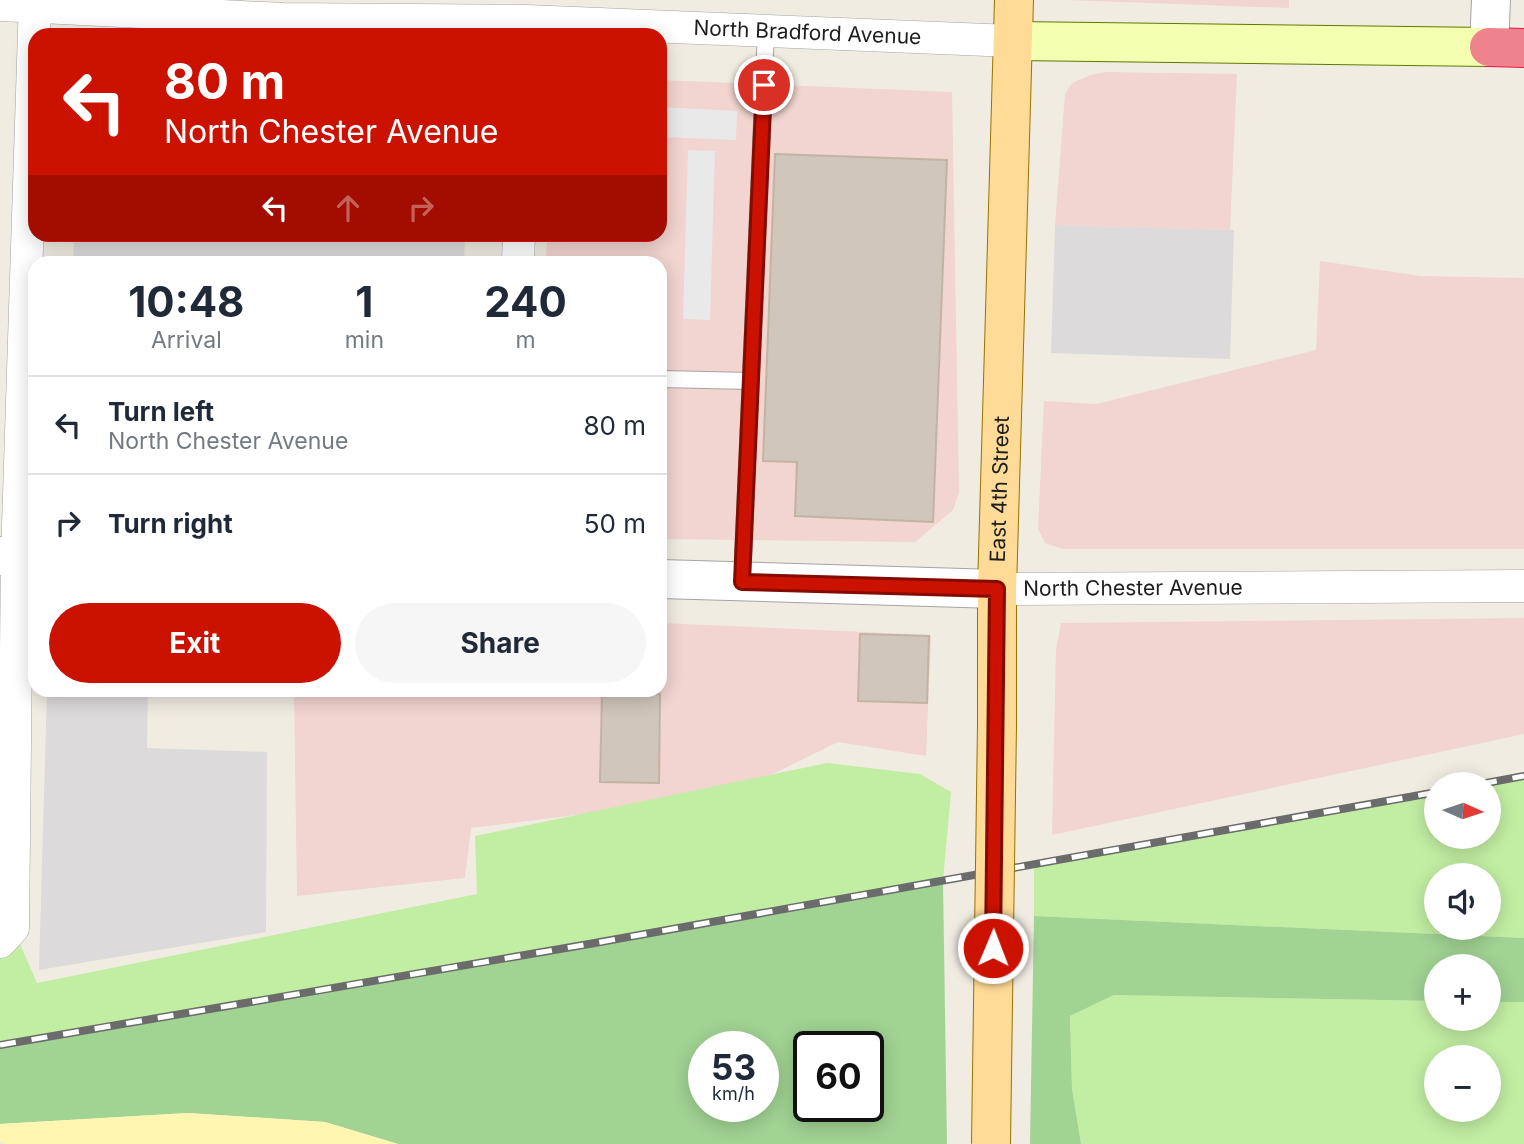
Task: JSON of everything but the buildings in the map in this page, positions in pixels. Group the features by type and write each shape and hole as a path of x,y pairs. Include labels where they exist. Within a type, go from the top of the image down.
{"main road":[{"name":"East 4th Street","path":"991,1144 997,589 1014,0"},
{"name":"North Bradford Avenue","path":"1012,41 1507,48"}],"street":[{"path":"1492,0 1507,48"},
{"name":"North Bradford Avenue","path":"0,5 35,3 284,9 1012,41"},
{"path":"34,28 35,3"},
{"path":"0,942 13,928 17,557 28,218"},
{"name":"North Chester Avenue","path":"667,579 997,589 1524,586"}],"lane":[{"path":"742,582 766,32"},
{"path":"667,379 751,381"}],"shaded area":[{"path":"1066,0 1289,0 1289,8"},
{"path":"1107,72 1237,74 1230,230 1055,225 1065,94 1072,83"},
{"path":"667,80 952,92 959,492 953,510 915,542 667,539 667,256 546,256 547,242 667,242"},
{"path":"667,107 737,111 736,140 667,137"},
{"path":"688,150 715,151 710,320 683,319"},
{"path":"1055,225 1234,230 1230,359 1051,353"},
{"path":"74,242 465,242 464,256 73,256"},
{"path":"1320,261 1420,276 1524,278 1524,549 1063,549 1045,543 1038,529 1044,401 1096,404 1316,350"},
{"path":"1524,618 1524,734 1052,835 1056,649 1061,623"},
{"path":"667,623 931,635 926,756 838,742 728,796 471,828 465,878 297,896 294,697 667,697"},
{"path":"47,697 148,697 147,748 267,752 266,932 39,970"}],"green space":[{"path":"827,763 920,774 951,792 943,880 285,998 0,1045 0,942 13,928 37,983 477,894 475,836"},
{"path":"1524,776 1524,938 1501,937 1501,863 1424,863 1424,934 1034,916 1034,864 1424,794 1424,849 1502,849 1502,780"},
{"path":"943,880 947,1144 398,1144 325,1122 188,1113 0,1124 0,1045"},
{"path":"1034,916 1424,934 1424,940 1524,938 1524,1002 1501,1002 1501,954 1424,954 1424,1001 1114,995 1070,1016 1072,1089 1081,1144 1030,1144"},
{"path":"1114,995 1424,1001 1424,1031 1501,1031 1501,1002 1524,1002 1524,1144 1081,1144 1072,1089 1070,1016"}],"sand":[{"path":"188,1113 325,1122 398,1144 5,1144 0,1141 0,1124"}],"railway":[{"path":"1502,780 1524,776"},
{"path":"0,1045 589,944 1424,794"}],"route":[{"path":"764,85 742,582 997,589 993,948"}]}
